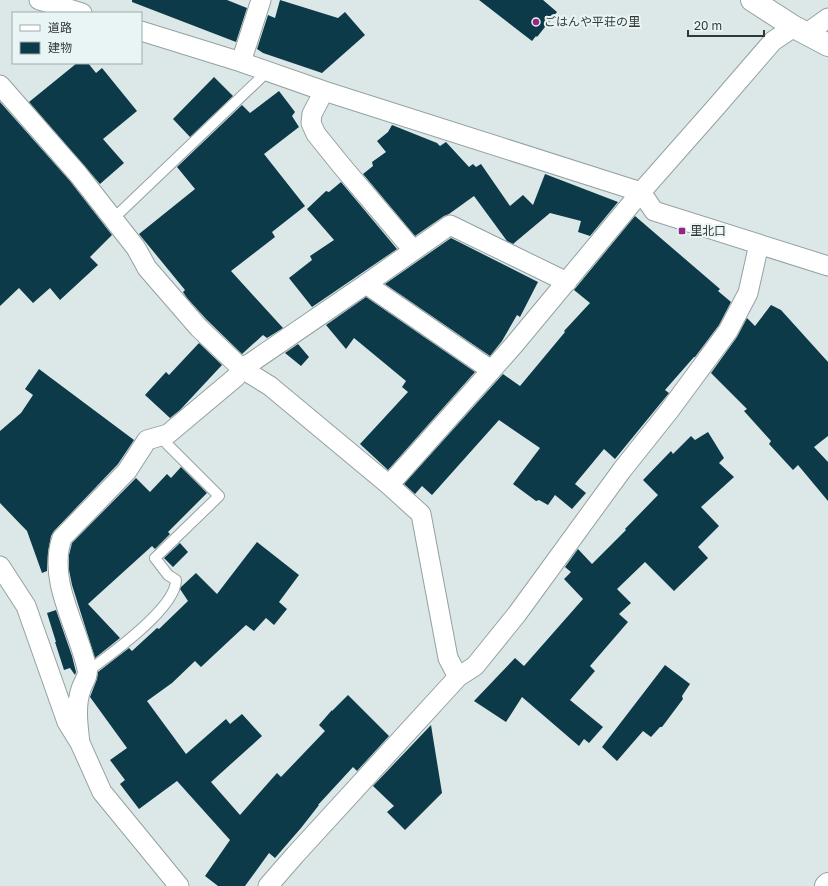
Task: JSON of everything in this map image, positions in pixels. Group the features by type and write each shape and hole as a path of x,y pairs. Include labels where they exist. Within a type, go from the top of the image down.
{"main road":[{"path":"752,0 800,30 828,45"}],"street":[{"path":"39,0 79,12"},
{"path":"241,62 261,0"},
{"path":"389,485 491,370 567,282 641,192 773,41 828,18"},
{"path":"142,31 641,192 654,211 828,266"},
{"path":"0,85 78,174 136,248 147,268 199,328 241,368 270,386 389,485 421,514 448,658 458,677"},
{"path":"324,91 312,114 311,123 316,134 413,250"},
{"path":"80,743 77,708 81,689 88,671 59,580 58,549 62,538 127,471 147,440 168,434 236,377 241,368 366,284 450,225 567,282"},
{"path":"268,886 458,677 475,666 517,614 622,470 669,411 728,331 748,293 759,244"},
{"path":"366,284 491,370"},
{"path":"0,566 26,606 67,722 80,743 102,792 179,886"}],"lane":[{"path":"113,219 268,71"},
{"path":"88,671 136,633 159,612 169,599 176,587 176,580 168,575 155,558 218,496 161,436"}],"building":[{"path":"132,0 227,0 247,8 236,42 132,2"},
{"path":"280,0 338,18 345,12 365,35 322,73 263,53 257,49 268,15 275,18"},
{"path":"479,0 543,0 557,12 532,41"},
{"path":"76,64 89,64 96,73 102,68 137,111 103,139 124,163 100,184 29,102"},
{"path":"214,77 233,96 190,137 173,119"},
{"path":"279,91 295,112 292,116 299,127 264,154 305,206 272,232 275,237 231,271 283,328 267,338 263,335 242,354 187,298 183,292 185,290 139,234 195,189 177,167 242,105 250,113"},
{"path":"0,102 70,181 112,235 90,257 98,265 60,300 50,288 33,303 19,288 0,306"},
{"path":"392,125 437,143 440,146 446,142 469,167 473,164 476,167 481,164 510,206 523,195 533,205 545,174 618,202 590,236 578,232 581,221 550,213 513,244 507,241 474,196 415,236 363,174 373,166 372,162 386,152 377,141 388,132"},
{"path":"341,182 397,249 312,307 289,278 312,260 310,256 334,240 307,209 326,191 329,192"},
{"path":"635,216 720,289 718,291 731,302 719,325 695,357 665,390 669,393 615,459 604,449 575,484 586,493 572,509 555,495 548,505 539,500 536,501 513,484 540,448 499,420 432,495 422,486 415,494 404,484 503,374 520,386 565,332 564,331 590,303 574,290"},
{"path":"451,238 538,282 520,317 517,315 502,341 490,356 385,284"},
{"path":"366,297 475,372 388,470 360,444 408,392 402,387 406,381 354,338 346,349 326,325"},
{"path":"771,305 781,310 828,362 828,436 814,447 828,462 828,501 798,465 793,470 769,444 771,441 744,411 747,409 711,373 737,337 747,318 755,326"},
{"path":"199,343 222,365 180,410 170,418 145,395 166,372 169,375"},
{"path":"298,344 309,357 301,366 285,353"},
{"path":"39,369 134,440 118,464 54,531 51,536 48,552 47,571 42,573 27,531 0,503 0,431 21,413 33,395 25,389"},
{"path":"708,432 724,458 719,463 734,477 701,507 719,526 698,547 708,558 674,591 645,562 617,589 631,603 619,614 628,622 590,666 595,671 570,700 603,727 589,743 584,739 579,746 522,697 506,722 474,701 515,658 524,666 583,599 564,579 571,572 565,567 578,549 592,564 658,495 643,480 671,451 673,454 691,436 695,440"},
{"path":"181,467 207,493 168,532 170,534 155,549 152,546 88,604 120,638 95,658 72,585 69,570 69,555 72,543 136,478 150,492 167,474 171,478"},
{"path":"257,542 299,575 279,602 287,609 274,625 266,618 254,631 246,625 201,667 195,661 172,683 147,701 186,754 226,719 230,724 242,714 262,736 211,782 240,815 277,773 281,777 325,731 319,725 348,695 389,736 357,771 353,767 318,805 301,828 275,858 269,853 245,886 218,886 205,876 230,840 177,781 139,809 120,784 125,780 110,760 127,748 90,697 98,672 129,648 132,651 157,628 159,629 188,601 180,589 196,573 217,594"},
{"path":"180,543 188,552 173,567 164,558"},
{"path":"56,610 72,656 76,672 75,675 70,668 64,670 55,642 47,613"},
{"path":"665,665 690,684 682,696 683,699 662,727 660,727 651,737 643,731 617,761 602,747"},
{"path":"431,725 442,793 405,830 387,812 394,806 373,786"}],"place":[{"name":"ごはんや平荘の里","path":"536,22"},
{"name":"里北口","path":"682,231"}]}
